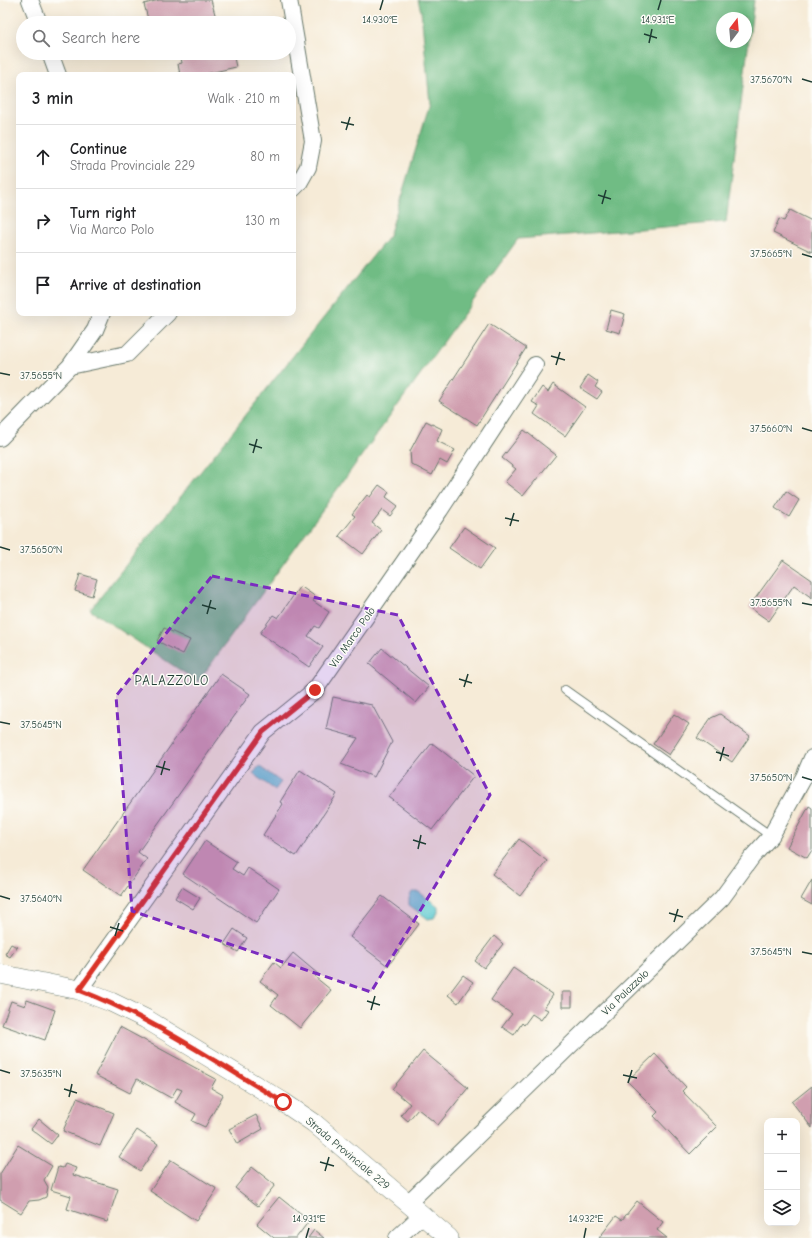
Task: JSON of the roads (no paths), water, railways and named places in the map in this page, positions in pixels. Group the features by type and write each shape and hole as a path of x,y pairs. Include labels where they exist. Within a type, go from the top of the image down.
{"street":[{"path":"30,0 36,16"},
{"path":"289,0 292,16"},
{"path":"296,39 314,141 308,167 296,186"},
{"path":"53,60 57,72"},
{"path":"0,438 70,366 95,330 101,316"},
{"path":"70,366 127,354 165,316"},
{"name":"Via Marco Polo","path":"79,990 263,732 315,690 440,510 535,365"},
{"name":"Via Palazzolo","path":"397,1238 415,1209 722,898 752,857 771,836 808,780 812,758"},
{"name":"Strada Provinciale 229","path":"0,974 79,990 111,1002 146,1019 283,1102 314,1123 449,1238"}],"lane":[{"path":"565,690 771,836"}],"water":[{"path":"259,766 281,782 275,790 253,774"},
{"path":"412,892 419,892 438,906 438,912 434,918 428,919 409,905 409,898"}],"district":[{"name":"PALAZZOLO","path":"172,680"}]}
